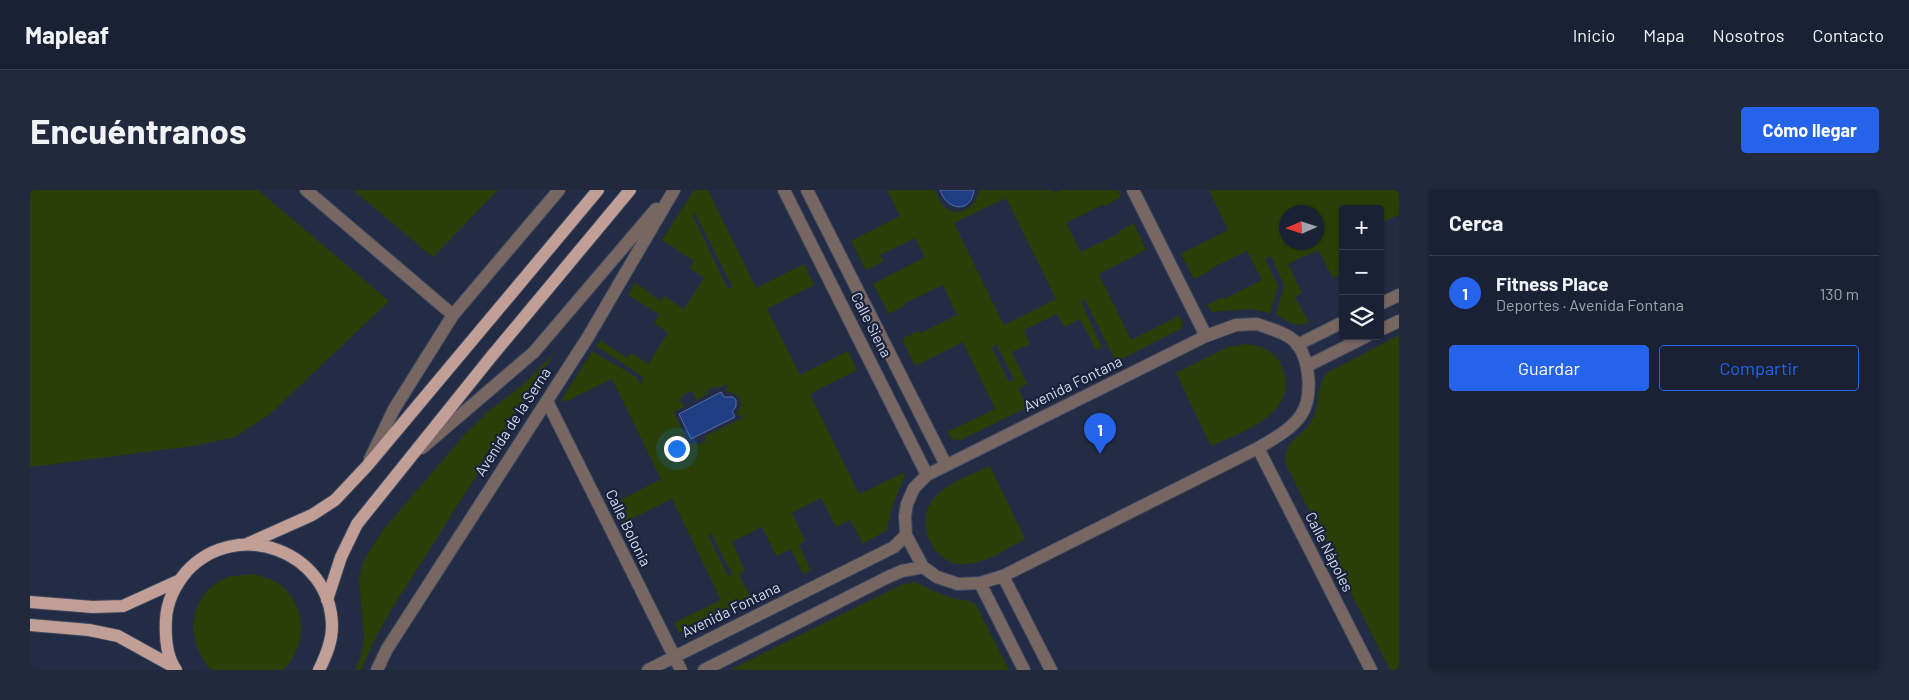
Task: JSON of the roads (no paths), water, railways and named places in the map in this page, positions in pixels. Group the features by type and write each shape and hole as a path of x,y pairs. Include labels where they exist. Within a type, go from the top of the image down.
{"main road":[{"path":"247,544 312,515 335,500 367,466 598,190"},
{"name":"Avenida de la Serna","path":"327,600 341,557 357,524 630,190"},
{"path":"175,668 165,639 166,609 178,582 196,561 221,548 247,544 268,546 287,554 318,581 327,600 332,626 328,652 319,670"},
{"path":"30,602 93,607 123,606 178,582"},
{"path":"30,625 89,630 118,636 175,668"}],"street":[{"path":"306,190 453,315"},
{"path":"367,466 394,409 453,315 559,190"},
{"name":"Avenida de la Serna","path":"411,458 534,352 673,190"},
{"name":"Avenida de la Serna","path":"377,670 387,649 588,337 673,190"},
{"name":"Calle Siena","path":"784,190 927,475"},
{"name":"Calle Siena","path":"808,190 946,465"},
{"path":"1133,190 1206,336"},
{"path":"1384,302 1399,295"},
{"path":"1384,328 1399,321"},
{"name":"Avenida Fontana","path":"923,567 906,535 905,516 907,504 914,488 927,475 1206,336 1236,325 1257,324 1281,333 1297,345"},
{"path":"704,670 902,571 923,567 937,577 958,584 980,584 1003,576 1258,448 1286,431 1302,414 1309,392 1307,366 1297,345 1339,324"},
{"path":"1307,366 1359,340"},
{"name":"Calle Bolonia","path":"547,401 681,670"},
{"name":"Calle Nápoles","path":"1258,448 1371,670"},
{"name":"Avenida Fontana","path":"648,670 878,556 894,547 906,535"},
{"path":"1003,576 1051,670"},
{"path":"980,584 1024,670"}],"water":[{"path":"940,190 974,190 972,198 968,203 958,207 948,202"},
{"path":"721,392 724,397 733,397 736,400 736,407 732,411 735,417 691,439 679,414"}],"place":[{"name":"Fitness Place","path":"1100,454"}]}
